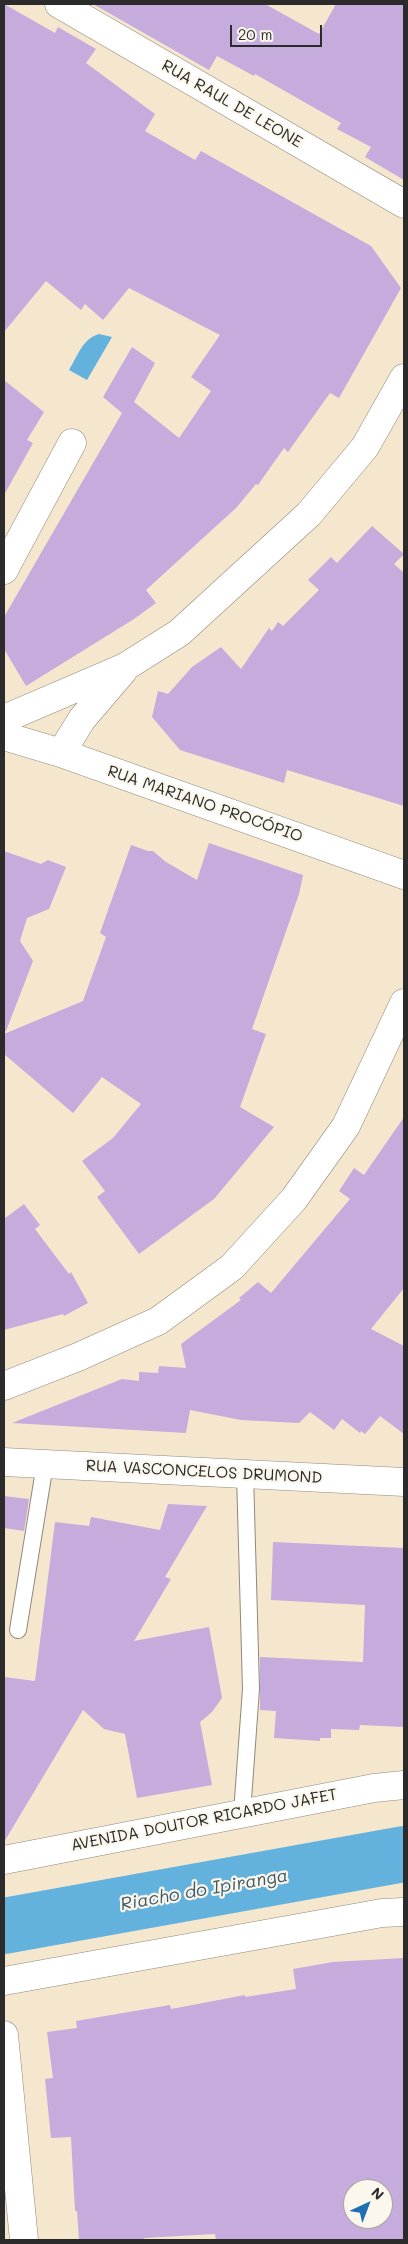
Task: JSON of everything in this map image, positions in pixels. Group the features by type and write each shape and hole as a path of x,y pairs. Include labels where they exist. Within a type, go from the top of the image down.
{"street":[{"name":"RUA RAUL DE LEONE","path":"59,4 404,204"},
{"path":"4,718 125,668 179,632 309,514 366,448 404,378"},
{"path":"4,570 72,443"},
{"path":"62,753 82,719 125,668"},
{"name":"RUA MARIANO PROCÓPIO","path":"4,736 62,753 404,874"},
{"path":"4,1386 78,1357 158,1321 232,1267 294,1199 346,1126 404,1003"},
{"name":"RUA VASCONCELOS DRUMOND","path":"4,1462 404,1482"},
{"name":"AVENIDA DOUTOR RICARDO JAFET","path":"4,1860 374,1788 404,1785"},
{"path":"4,1981 382,1913 404,1912"},
{"path":"4,2035 24,2240"}],"lane":[{"path":"18,1630 45,1464"},
{"path":"242,1813 251,1689 244,1474"}],"water":[{"path":"99,334 112,337 87,380 69,370 89,339"}],"building":[{"path":"4,4 55,33 58,27 96,49 86,63 155,114 145,131 195,160 201,151 371,246 401,288 339,398 330,393 288,452 284,448 258,485 256,484 236,508 146,590 156,603 134,619 26,686 4,649 4,617 122,413 103,397 132,347 155,363 134,402 179,438 211,391 191,377 220,335 129,288 103,320 85,304 81,310 46,281 4,332"},
{"path":"93,4 265,4 319,34 336,4 404,4 404,180 365,157 371,147 337,129 341,123 255,74 254,76 217,56 209,70"},
{"path":"4,380 44,412 27,440 33,443 4,495"},
{"path":"372,526 404,554 394,564 404,573 404,806 287,770 284,783 180,750 152,717 158,691 168,694 192,667 221,647 241,669 269,628 272,631 278,622 283,626 319,590 308,580 331,557 337,563"},
{"path":"209,843 303,875 299,894 252,1029 266,1034 240,1107 274,1127 214,1199 139,1254 97,1197 105,1191 82,1161 113,1138 141,1104 102,1077 73,1113 4,1054 4,1034 83,1001 106,937 100,933 131,845 153,851 166,862 197,880"},
{"path":"4,851 41,864 48,860 66,867 49,909 27,918 20,941 33,961 6,1031 4,1031"},
{"path":"404,1117 404,1288 371,1329 404,1346 404,1434 380,1416 365,1434 361,1431 360,1433 342,1419 334,1430 310,1412 299,1423 241,1420 190,1410 186,1433 12,1423 122,1379 139,1381 139,1372 158,1373 159,1366 186,1368 181,1344 241,1300 239,1298 258,1282 271,1293 350,1199 339,1191 354,1168 364,1175"},
{"path":"24,1204 40,1225 35,1229 69,1274 71,1272 88,1303 64,1316 63,1314 4,1330 4,1219"},
{"path":"4,1496 29,1499 24,1531 4,1528"},
{"path":"168,1504 207,1506 165,1577 171,1579 134,1641 209,1627 222,1698 212,1712 200,1722 212,1785 137,1798 125,1734 104,1729 83,1710 4,1842 4,1677 35,1681 55,1522 89,1526 91,1517 160,1530"},
{"path":"273,1542 404,1548 404,1727 360,1725 359,1730 331,1729 331,1738 320,1738 320,1741 274,1738 276,1711 260,1710 260,1657 363,1662 365,1605 271,1600"},
{"path":"404,1958 404,2240 216,2240 215,2234 144,2238 144,2240 79,2240 77,2211 75,2211 71,2137 51,2138 45,2079 53,2078 47,2032 77,2028 76,2021 170,2005 171,2009 245,1995 245,1997 296,1989 293,1969 333,1962"}],"waterway":[{"name":"Riacho do Ipiranga","path":"4,1926 404,1854"}]}
